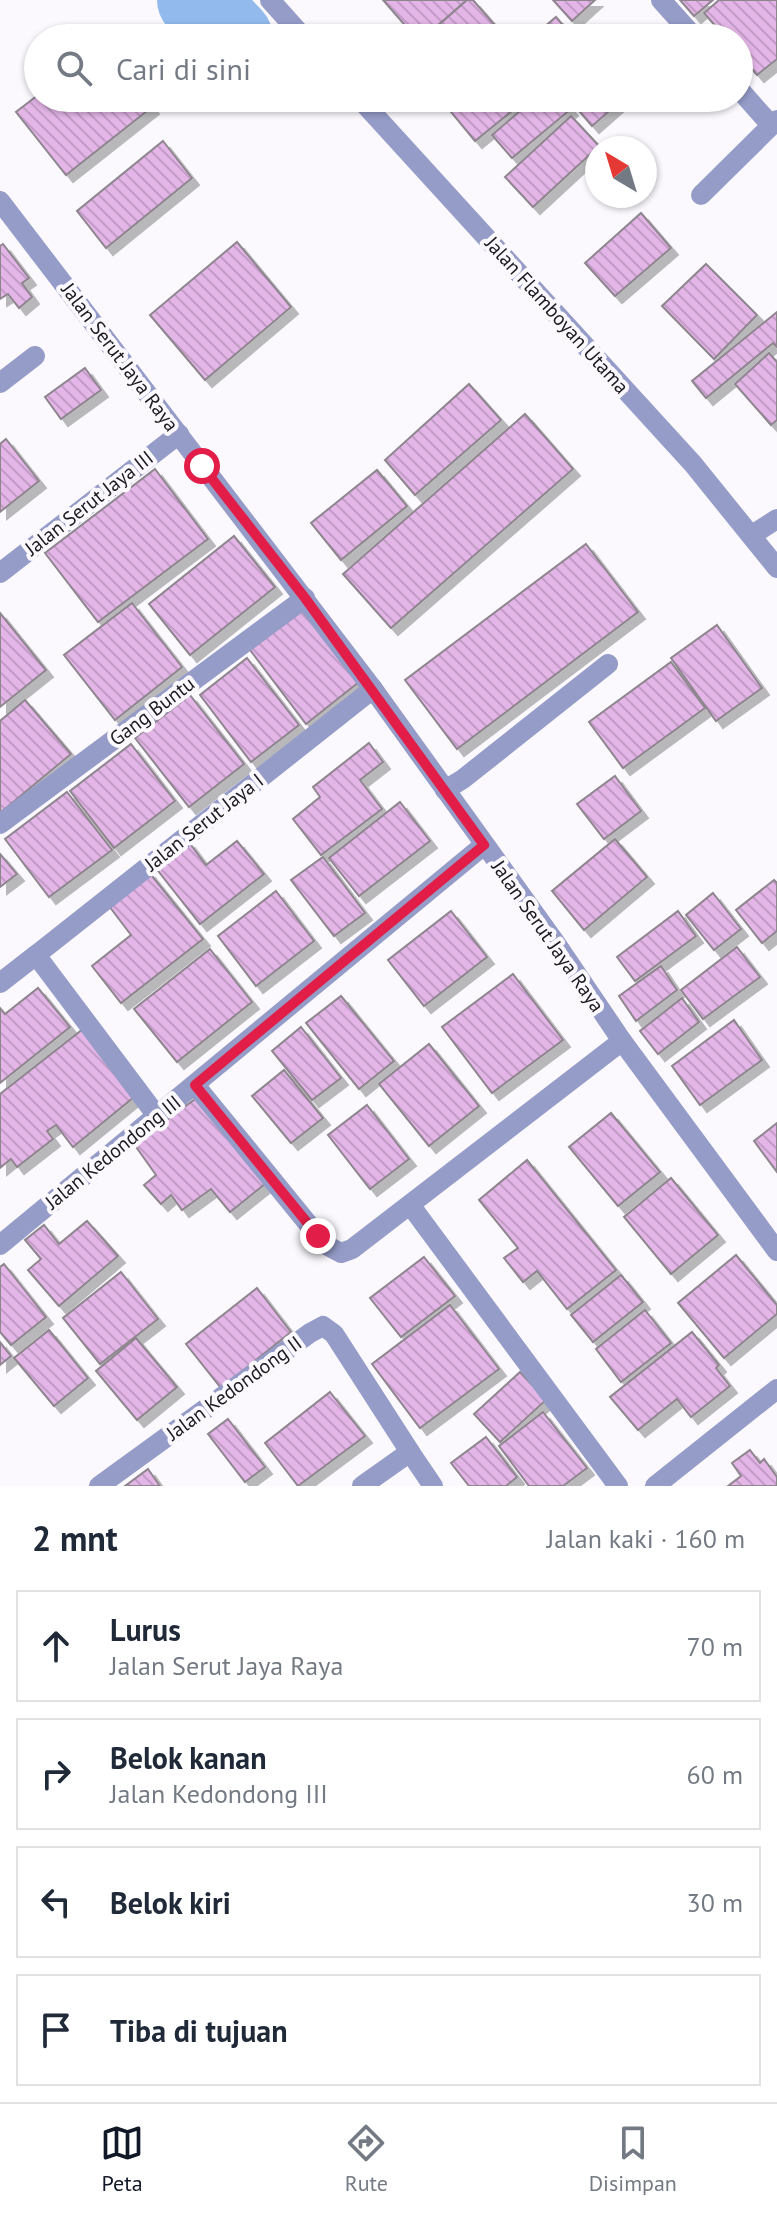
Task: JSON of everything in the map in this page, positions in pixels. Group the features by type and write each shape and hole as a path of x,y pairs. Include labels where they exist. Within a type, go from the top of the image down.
{"street":[{"path":"270,0 291,24"},
{"path":"661,0 682,24"},
{"path":"701,195 774,122 753,102"},
{"name":"Jalan Flamboyan Utama","path":"372,112 693,464 777,568"},
{"name":"Jalan Serut Jaya Raya","path":"0,201 373,689 555,942 622,1041 777,1251"},
{"path":"0,383 35,356"},
{"name":"Jalan Serut Jaya III","path":"0,573 179,434"},
{"path":"752,535 777,519"},
{"name":"Gang Buntu","path":"0,824 305,598"},
{"path":"445,790 608,664"},
{"name":"Jalan Serut Jaya I","path":"0,983 373,689"},
{"name":"Jalan Kedondong III","path":"0,1245 484,845"},
{"path":"36,955 157,1116"},
{"path":"195,1085 318,1236 341,1253 352,1249 411,1206 622,1041"},
{"path":"411,1206 618,1486"},
{"name":"Jalan Kedondong II","path":"99,1486 323,1326 334,1334 410,1452"},
{"path":"655,1486 777,1389"},
{"path":"362,1486 410,1452 433,1486"}],"building":[{"path":"383,0 467,0 439,24 404,24"},
{"path":"467,0 473,0 494,24 440,24"},
{"path":"553,0 595,0 572,21"},
{"path":"680,0 713,0 694,16"},
{"path":"719,0 777,0 777,59 757,75 753,70 753,24 714,24 704,13"},
{"path":"556,17 562,24 548,24"},
{"path":"24,106 24,112 146,112 66,175 16,112"},
{"path":"451,112 511,112 475,141"},
{"path":"519,112 567,112 512,158 492,135"},
{"path":"580,112 608,112 592,126"},
{"path":"571,116 590,136 585,136 585,159 533,207 505,177"},
{"path":"163,141 192,178 106,248 77,211"},
{"path":"641,213 671,248 615,296 585,263"},
{"path":"237,242 291,307 205,380 150,315"},
{"path":"3,244 29,278 22,283 32,297 19,308 8,294 0,299 0,246"},
{"path":"706,264 757,315 714,359 662,306"},
{"path":"777,312 777,347 773,343 706,398 692,381"},
{"path":"769,353 777,362 777,420 771,425 735,384"},
{"path":"85,368 101,390 61,419 45,397"},
{"path":"469,384 501,420 415,495 385,460"},
{"path":"525,414 573,469 391,628 343,574"},
{"path":"6,439 39,481 0,512 0,444"},
{"path":"155,469 208,539 98,622 45,553"},
{"path":"377,470 407,506 341,560 311,523"},
{"path":"234,536 275,587 190,655 149,604"},
{"path":"586,544 638,612 457,749 405,680"},
{"path":"132,603 182,667 115,720 64,655"},
{"path":"302,609 359,682 306,724 250,650"},
{"path":"0,613 46,670 0,707"},
{"path":"717,625 762,688 716,721 671,658"},
{"path":"247,658 299,725 251,762 200,695"},
{"path":"671,662 705,708 623,768 589,722"},
{"path":"190,695 244,764 189,807 135,738"},
{"path":"25,700 71,754 0,813 0,721"},
{"path":"369,743 383,762 360,780 382,809 321,855 293,819 320,797 313,787"},
{"path":"131,744 175,801 114,848 70,791"},
{"path":"615,776 641,811 604,839 577,804"},
{"path":"67,792 112,850 49,897 5,839"},
{"path":"400,802 430,841 359,896 329,858"},
{"path":"615,839 647,877 584,930 552,891"},
{"path":"188,841 206,865 237,841 264,874 200,924 155,867"},
{"path":"0,854 17,874 0,887"},
{"path":"323,857 365,913 334,936 291,880"},
{"path":"148,871 203,939 121,1003 92,966 131,935 106,902"},
{"path":"774,880 777,883 777,931 762,943 736,910"},
{"path":"276,891 314,941 256,986 218,936"},
{"path":"713,893 741,929 714,950 686,915"},
{"path":"451,911 487,957 424,1006 388,960"},
{"path":"678,911 696,936 635,981 617,957"},
{"path":"737,947 760,977 703,1019 681,990"},
{"path":"210,949 252,1002 177,1062 134,1009"},
{"path":"661,966 677,990 636,1021 619,996"},
{"path":"513,974 563,1040 492,1093 442,1027"},
{"path":"38,988 70,1027 0,1083 0,1008 5,1014"},
{"path":"341,996 394,1061 359,1089 306,1023"},
{"path":"682,998 699,1022 658,1054 640,1031"},
{"path":"734,1020 762,1060 700,1105 672,1066"},
{"path":"301,1027 341,1078 312,1100 272,1051"},
{"path":"83,1029 134,1097 73,1147 56,1125 47,1131 53,1139 17,1167 11,1159 0,1168 0,1094"},
{"path":"429,1044 479,1106 429,1146 379,1084"},
{"path":"284,1070 323,1118 291,1143 252,1096"},
{"path":"202,1094 265,1184 230,1212 211,1189 182,1210 171,1195 161,1204 144,1185 156,1175 134,1144"},
{"path":"367,1105 409,1159 370,1189 328,1135"},
{"path":"611,1113 660,1172 618,1206 569,1147"},
{"path":"777,1123 777,1172 754,1141"},
{"path":"527,1160 616,1270 567,1309 537,1271 523,1282 504,1258 518,1248 479,1200"},
{"path":"671,1178 718,1235 671,1274 624,1217"},
{"path":"87,1221 118,1256 59,1306 28,1270 41,1259 25,1240 44,1225 59,1244"},
{"path":"736,1255 777,1305 777,1314 724,1358 678,1303"},
{"path":"424,1257 455,1296 401,1337 370,1298"},
{"path":"4,1264 46,1317 11,1345 0,1332 0,1267"},
{"path":"121,1272 158,1319 100,1364 63,1318"},
{"path":"621,1275 643,1302 593,1342 571,1315"},
{"path":"257,1288 291,1332 221,1388 186,1344"},
{"path":"450,1305 499,1369 420,1428 372,1364"},
{"path":"645,1310 671,1343 621,1382 596,1349"},
{"path":"49,1330 88,1378 54,1406 14,1358"},
{"path":"692,1332 719,1365 716,1368 730,1386 691,1417 677,1399 638,1430 610,1397"},
{"path":"136,1338 177,1387 137,1420 96,1371"},
{"path":"0,1342 11,1356 0,1365"},
{"path":"520,1372 546,1400 500,1442 474,1414"},
{"path":"330,1392 365,1436 298,1486 265,1443"},
{"path":"543,1412 587,1468 563,1486 529,1486 499,1446"},
{"path":"228,1419 265,1467 245,1482 208,1434"},
{"path":"486,1437 517,1477 506,1486 469,1486 451,1463"},
{"path":"750,1450 760,1463 764,1459 777,1477 777,1486 728,1486 741,1476 732,1463"},
{"path":"148,1469 160,1486 125,1486"}],"waterway":[{"path":"197,0 220,24"}],"route":[{"path":"202,466 373,689 484,845 195,1085 318,1236"}]}
